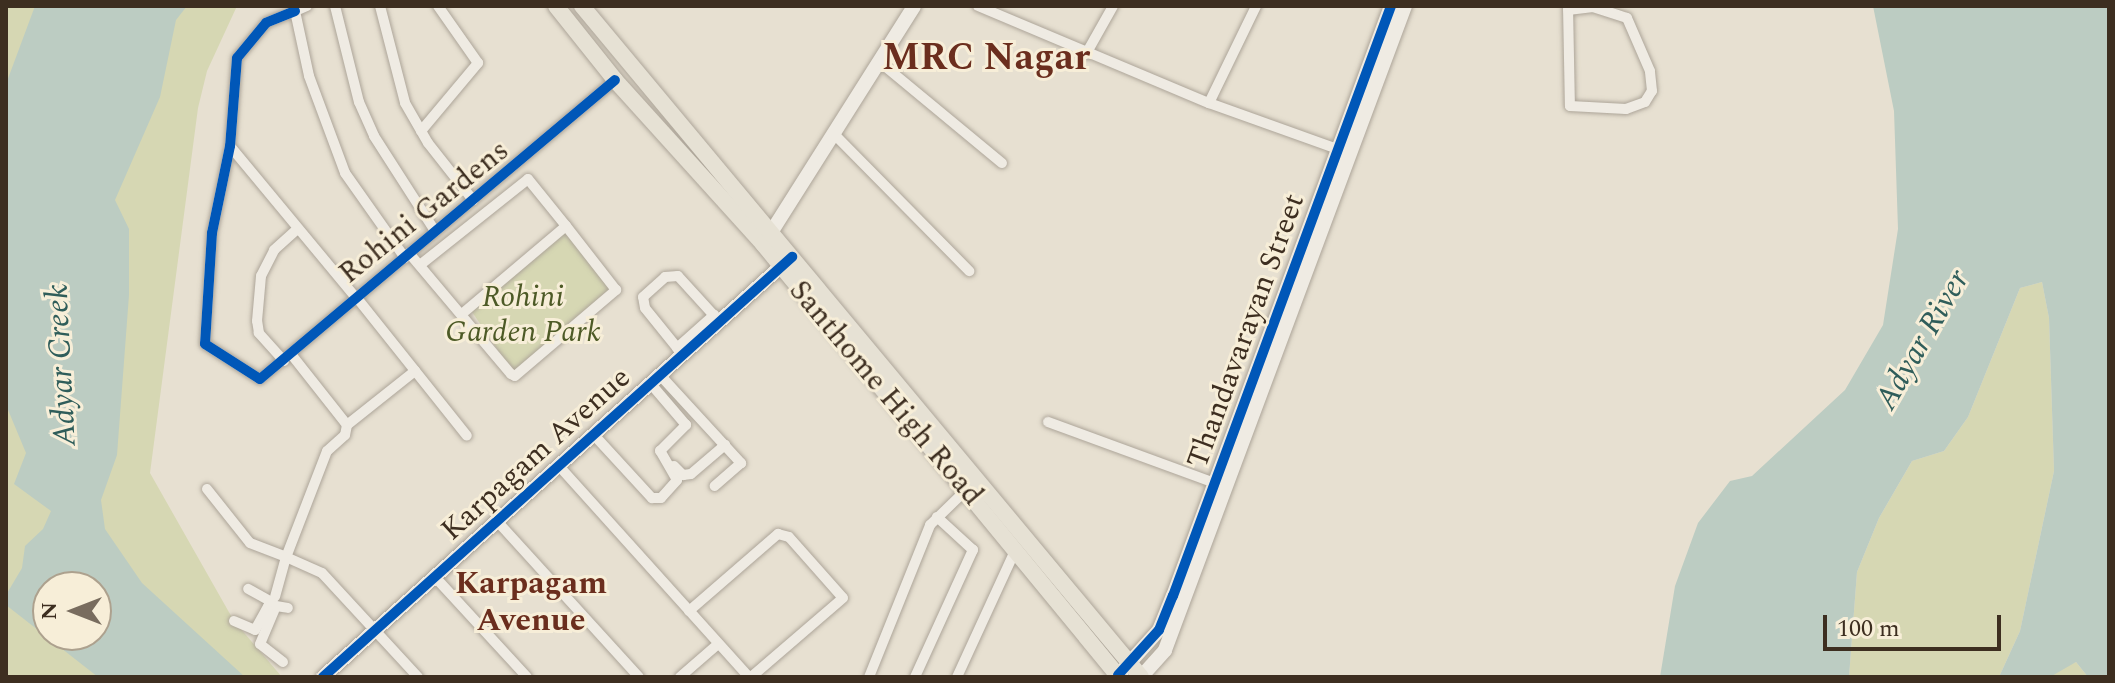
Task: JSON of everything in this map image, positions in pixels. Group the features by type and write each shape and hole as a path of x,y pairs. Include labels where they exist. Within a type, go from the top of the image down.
{"main road":[{"name":"Santhome High Road","path":"556,6 615,80 768,239"},
{"name":"Santhome High Road","path":"582,6 1016,549 1130,674"},
{"name":"Santhome High Road","path":"786,262 1130,674"}],"street":[{"path":"307,6 266,23 237,58 230,146 467,436"},
{"path":"335,6 359,102 374,136 435,231"},
{"path":"380,6 405,103 421,131 473,200"},
{"path":"421,131 478,63 438,6"},
{"path":"768,239 836,136 914,6"},
{"path":"978,6 1086,54 1209,103 1344,151"},
{"path":"1086,54 1113,6"},
{"path":"1209,103 1256,6"},
{"name":"Thandavarayan Street","path":"1130,674 1165,650 1344,151 1391,6"},
{"name":"Thandavarayan Street","path":"1344,151 1405,6"},
{"path":"1593,6 1627,18 1637,32 1650,71 1652,91 1645,102 1626,109 1570,106 1568,8 1593,6"},
{"path":"295,11 309,76 345,173 407,255 420,265 516,376 615,293 528,179 420,265"},
{"path":"881,63 1002,163"},
{"name":"Rohini Gardens","path":"230,146 212,233 205,344 264,380 356,298 615,80"},
{"path":"836,136 969,271"},
{"path":"462,314 566,226"},
{"path":"297,229 274,250 261,276 257,321 259,333 287,358 347,425"},
{"name":"Karpagam Avenue","path":"323,677 656,379 680,351 786,262"},
{"path":"680,351 645,308 643,297 665,277 678,276 717,318"},
{"name":"Thandavarayan Street","path":"1130,674 1159,630 1269,353"},
{"path":"283,662 260,644 278,602 286,557 327,451 345,435 347,425 415,371"},
{"path":"656,379 703,421 741,463 715,486"},
{"path":"594,435 652,498 661,498 677,480 660,451 686,425 656,379"},
{"path":"703,421 667,452 667,459 683,475 691,474 725,445"},
{"path":"1048,422 1215,483"},
{"path":"559,466 718,644 750,677 843,598 789,537 778,534 689,611"},
{"path":"207,489 250,543 322,573 418,677"},
{"path":"869,677 937,517 967,489"},
{"path":"915,677 973,550 937,517"},
{"path":"497,521 639,677"},
{"path":"957,677 1016,549"},
{"path":"435,577 527,677"},
{"path":"248,589 278,602"},
{"path":"234,621 255,630 278,602"},
{"path":"680,677 718,644"}],"green space":[{"path":"6,6 237,6 207,71 198,108 150,473 234,621 282,677 6,677"},
{"name":"Rohini Garden Park","path":"566,229 612,293 515,375 468,306"},
{"path":"2042,282 2049,318 2054,471 2020,631 1999,677 1849,677 1857,572 1879,518 1912,461 1944,451 1968,417 2020,288"},
{"path":"2076,662 2088,677 2050,677 2054,671"}],"water":[{"name":"Adyar Creek","path":"35,6 187,6 176,20 160,97 115,200 129,229 129,295 117,455 101,500 105,529 142,583 245,677 98,677 65,651 112,651 112,571 32,571 32,625 6,605 6,595 22,568 25,546 43,529 51,511 14,484 26,453 6,405 6,84"},
{"name":"Adyar River","path":"1873,6 2109,6 2109,677 2088,677 2076,662 2050,677 1999,677 2020,631 2054,471 2049,318 2042,282 2020,288 1968,417 1944,451 1912,461 1879,518 1857,572 1849,677 1660,677 1675,586 1698,523 1730,481 1752,476 1845,390 1883,325 1898,229 1894,111"}],"cycle path":[{"path":"1118,675 1159,630 1173,596 1391,6"},
{"path":"295,11 266,23 237,58 230,146 212,233 205,344 260,379 615,80"},
{"path":"323,677 792,257"}],"district":[{"name":"MRC Nagar","path":"986,59"},
{"name":"Karpagam Avenue","path":"531,604"}]}
